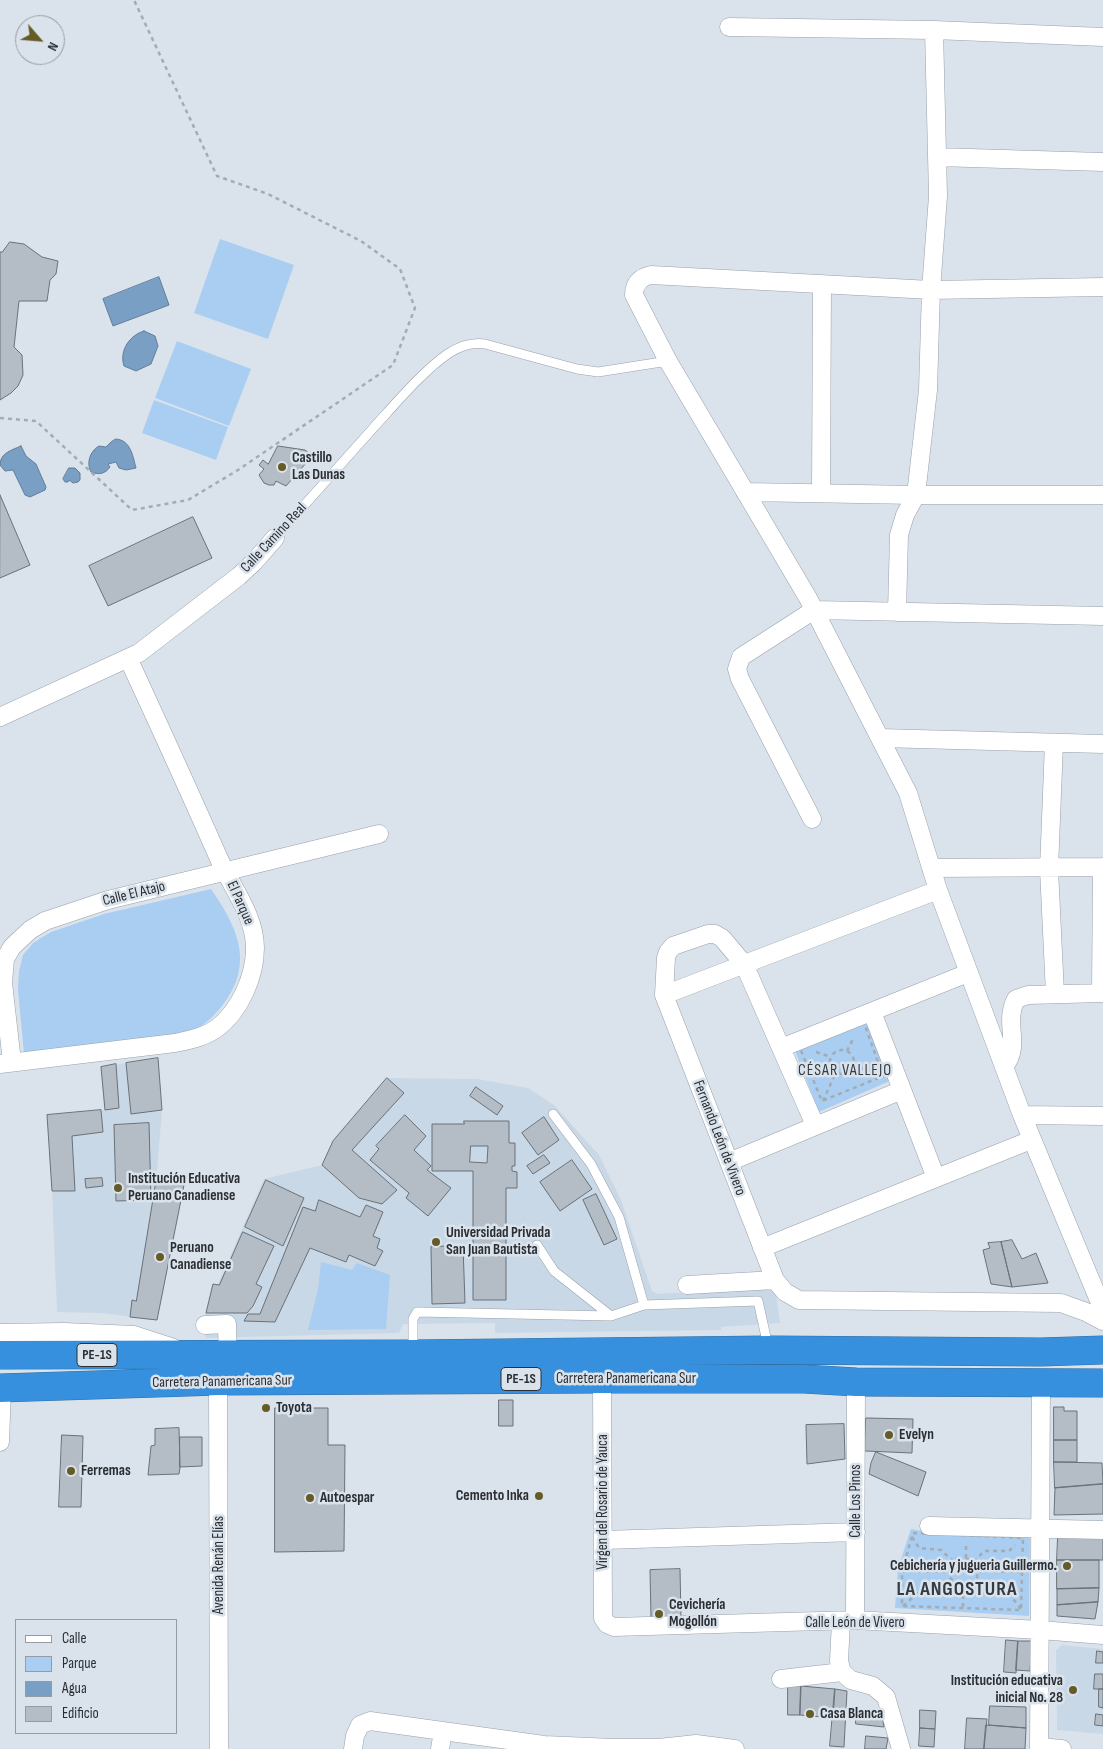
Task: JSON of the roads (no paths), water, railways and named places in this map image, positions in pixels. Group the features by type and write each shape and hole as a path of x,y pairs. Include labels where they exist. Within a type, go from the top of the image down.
{"highway":[{"name":"Carretera Panamericana Sur","path":"0,1355 413,1354 769,1350 1040,1352 1103,1350"},
{"name":"Carretera Panamericana Sur","path":"1,1388 224,1381 602,1378 1103,1383"}],"street":[{"path":"729,27 934,30 1103,38"},
{"path":"897,612 899,534 905,516 916,495 928,390 931,290 938,196 934,30"},
{"path":"937,157 1103,162"},
{"path":"1103,287 931,290 651,275 645,276 636,284 634,295 668,361 814,610 908,793 938,890 1031,1140 1103,1310"},
{"path":"821,493 822,284"},
{"path":"745,492 916,495 1103,495"},
{"name":"Calle Camino Real","path":"0,717 139,653 239,576 275,538"},
{"path":"812,819 740,679 736,669 742,657 814,610 1103,616"},
{"name":"El Parque","path":"6,1063 175,1043 201,1036 217,1029 229,1017 240,1002 252,970 255,948 247,913 226,873 128,658"},
{"path":"880,738 1103,744"},
{"path":"1054,743 1049,868 1055,994"},
{"name":"Calle El Atajo","path":"6,1063 3,983 6,959 12,948 25,934 45,921 91,905 379,834"},
{"path":"931,868 1103,867 1102,993 1028,995 1016,1000 1011,1009 1013,1048 1010,1059 1004,1067"},
{"path":"815,1125 744,964 722,938 715,934 708,934 673,946 668,952 664,995 744,964 938,890"},
{"path":"781,1048 968,972"},
{"name":"Fernando León de Vivero","path":"664,995 775,1280"},
{"path":"872,1012 936,1178"},
{"path":"729,1162 902,1090"},
{"path":"1022,1115 1103,1116"},
{"path":"762,1248 1031,1140"},
{"path":"687,1285 775,1280 785,1292 799,1300 1061,1303 1103,1320"},
{"name":"Avenida Renán Elías","path":"205,1325 227,1324 213,1354 224,1381 218,1749"},
{"path":"0,1333 64,1332 134,1335 213,1354"},
{"name":"Virgen del Rosario de Yauca","path":"602,1378 604,1618 607,1624"},
{"name":"Calle Los Pinos","path":"842,1672 839,1661 848,1621 856,1532 856,1382"},
{"path":"1041,1383 1039,1748 1062,1749"},
{"path":"0,1442 1,1388"},
{"path":"929,1526 1103,1530"},
{"path":"603,1540 856,1532"},
{"name":"Calle León de Vivero","path":"607,1624 614,1627 848,1621 1040,1630 1103,1635"},
{"path":"781,1679 842,1672 851,1680 873,1686 886,1697 901,1749"},
{"path":"353,1749 355,1736 360,1725 370,1722 544,1745 659,1748 696,1744 735,1749"},
{"path":"440,1749 443,1731"}],"lane":[{"name":"Calle Camino Real","path":"275,538 400,399 437,363 457,350 476,342 577,369 598,372 662,364 668,361"},
{"path":"553,1114 591,1164 619,1217 644,1306"},
{"path":"537,1245 554,1271 611,1316"},
{"path":"413,1354 413,1319 417,1312 611,1316 644,1306 758,1301 769,1350"}],"water":[{"path":"159,277 169,305 113,326 103,299"},
{"path":"144,331 155,336 158,346 151,364 136,371 124,366 124,349 134,336"},
{"path":"116,439 125,442 128,446 136,468 126,470 119,468 116,462 108,464 110,467 99,474 91,472 89,461 93,451 99,446 106,447"},
{"path":"21,446 26,456 36,464 46,487 45,490 30,497 25,495 13,470 5,471 0,465 4,455"},
{"path":"69,468 75,468 80,473 80,480 78,482 73,483 69,480 65,482 63,479"}],"place":[{"name":"Castillo Las Dunas","path":"282,467"},
{"name":"Institución Educativa Peruano Canadiense","path":"118,1188"},
{"name":"Universidad Privada San Juan Bautista","path":"436,1242"},
{"name":"Peruano Canadiense","path":"160,1257"},
{"name":"Toyota","path":"266,1408"},
{"name":"Evelyn","path":"889,1435"},
{"name":"Ferremas","path":"71,1471"},
{"name":"Cemento Inka","path":"539,1496"},
{"name":"Autoespar","path":"310,1498"},
{"name":"Cebichería y jugueria Guillermo.","path":"1067,1566"},
{"name":"Cevichería Mogollón","path":"659,1614"},
{"name":"Institución educativa inicial No. 28","path":"1073,1690"},
{"name":"Casa Blanca","path":"810,1714"}],"district":[{"name":"CÉSAR VALLEJO","path":"845,1071"},
{"name":"LA ANGOSTURA","path":"957,1590"}]}
